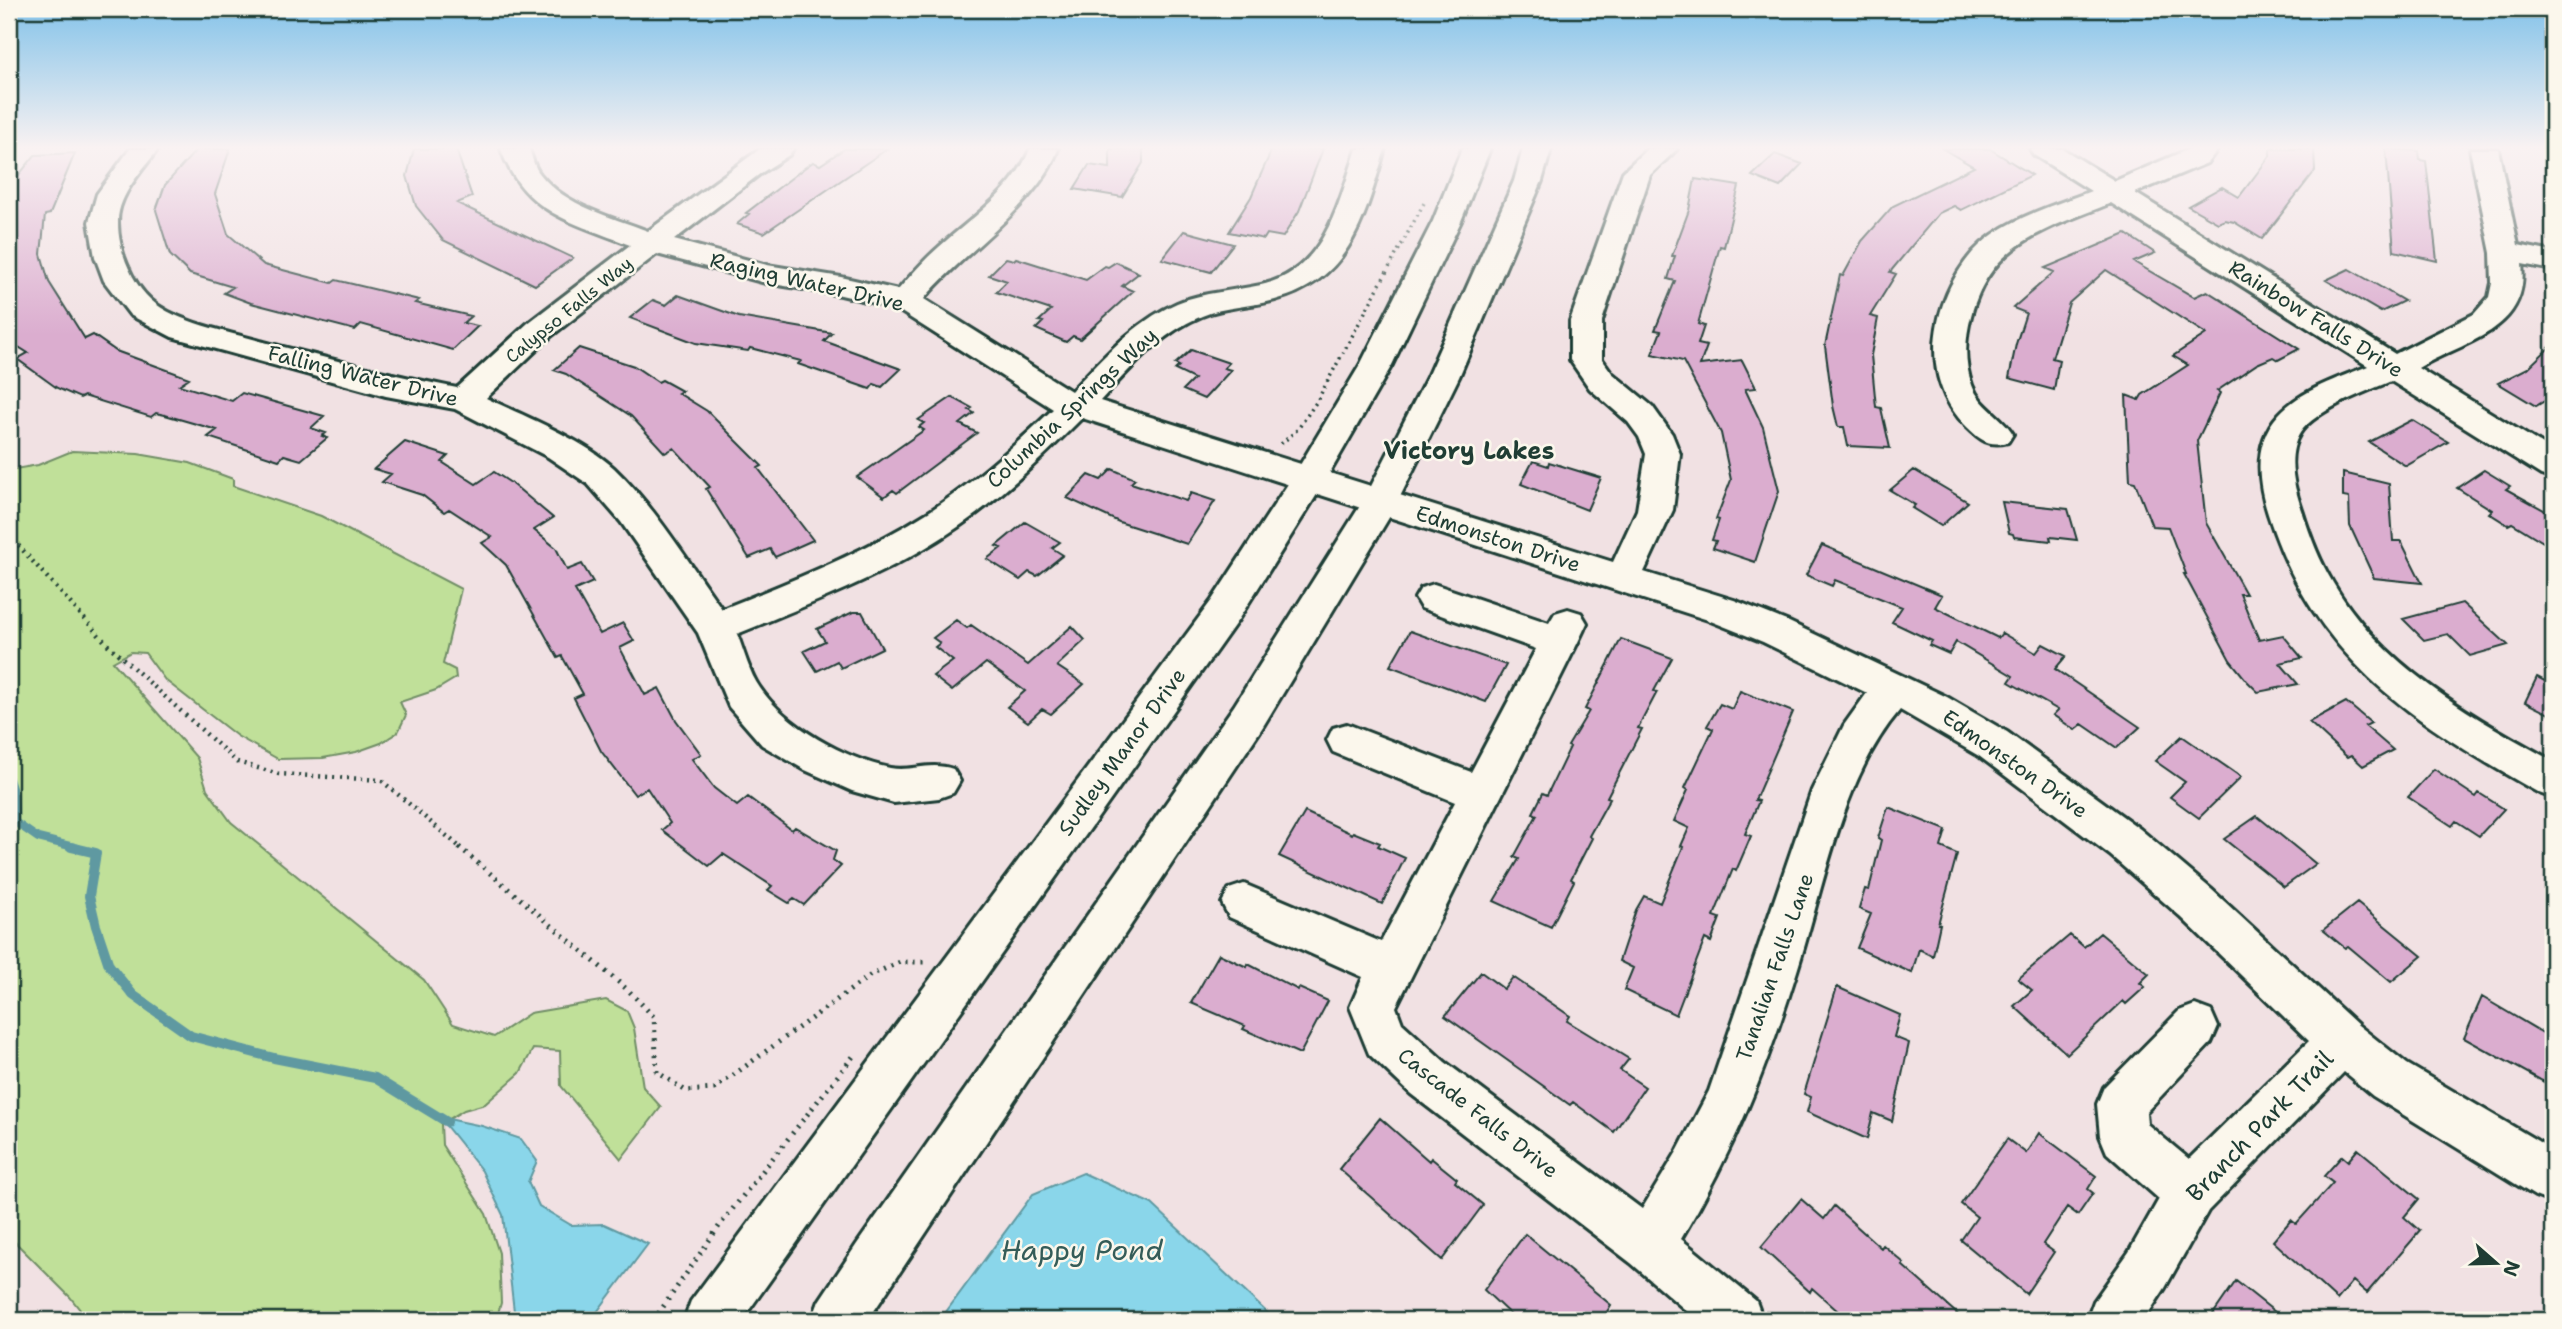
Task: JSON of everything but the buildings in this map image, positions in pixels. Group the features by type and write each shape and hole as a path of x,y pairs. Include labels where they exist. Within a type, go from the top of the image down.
{"street":[{"name":"Falling Water Drive","path":"106,211 103,222 110,257 119,281 141,308 183,330 206,337 386,385 464,400 561,449 600,475 633,513 715,627 743,696 776,733 819,758 866,779 894,786 939,781"},
{"name":"Raging Water Drive","path":"573,211 652,243 766,274 841,286 905,302 950,327 1018,375 1061,400 1309,479"},
{"name":"Calypso Falls Way","path":"464,400 539,330 695,211"},
{"path":"905,302 938,264 995,211"},
{"name":"Columbia Springs Way","path":"715,627 823,583 919,537 975,497 1076,405 1139,341 1176,315 1209,303 1275,293 1300,281 1319,265 1340,239 1350,211"},
{"name":"Sudley Manor Drive","path":"710,1320 1224,610 1309,479 1376,365 1451,211"},
{"path":"838,1320 1248,718 1381,502 1443,377 1515,211"},
{"path":"1623,578 1655,510 1663,454 1655,434 1640,414 1601,381 1586,360 1586,321 1624,211"},
{"path":"1996,434 1978,420 1957,393 1950,368 1951,337 1958,304 1991,251 2020,231 2068,211"},
{"name":"Rainbow Falls Drive","path":"2140,211 2553,467"},
{"path":"2497,211 2505,251 2507,288 2497,310 2474,327 2365,379 2296,416 2279,439 2274,473 2287,525 2309,579 2352,638 2410,694 2474,738 2553,780"},
{"path":"2505,251 2553,261"},
{"name":"Edmonston Drive","path":"1309,479 1701,603 1776,632 1933,708 1993,744 2125,842 2196,903 2342,1041 2390,1080 2553,1178"},
{"name":"Cascade Falls Drive","path":"1434,598 1564,632 1373,1007 1385,1038 1428,1078 1649,1245 1737,1320"},
{"name":"Tanalian Falls Lane","path":"1649,1245 1691,1176 1734,1089 1830,800 1852,744 1878,706 1895,689"},
{"path":"1346,740 1481,794"},
{"path":"1244,903 1391,968"},
{"path":"2190,1193 2124,1136 2122,1104 2195,1027"},
{"name":"Branch Park Trail","path":"2113,1320 2147,1270 2190,1193 2342,1041"}],"path":[{"path":"1280,444 1299,430 1321,393 1364,318 1418,211"},
{"path":"9,535 107,644 237,762 279,774 381,780 637,999 654,1017 657,1072 686,1091 714,1089 871,975 900,962 930,963"}],"green space":[{"path":"72,451 138,454 190,463 233,479 233,486 321,516 461,589 443,664 455,670 456,678 436,690 400,702 406,715 398,732 381,743 356,752 323,758 278,759 237,736 165,680 145,653 131,652 113,662 197,758 207,789 231,822 424,980 453,1024 494,1037 530,1013 606,1000 627,1011 634,1028 643,1087 661,1107 621,1159 561,1086 560,1051 533,1049 520,1073 485,1104 464,1110 441,1124 442,1145 486,1214 499,1253 501,1303 496,1320 88,1320 70,1297 9,1236 9,470 38,465"}],"water":[{"path":"439,1117 482,1126 521,1139 537,1161 528,1182 539,1206 571,1225 604,1224 648,1244 591,1320 515,1320 503,1215 482,1171"},
{"name":"Happy Pond","path":"1083,1173 1152,1204 1275,1320 940,1320 1033,1194"}],"waterway":[{"path":"9,779 14,794 15,822 38,838 78,848"},
{"path":"71,847 96,853 89,896 96,926 109,965 133,995 191,1036 274,1058 375,1078 447,1122"}],"district":[{"name":"Victory Lakes","path":"1469,451"}]}
